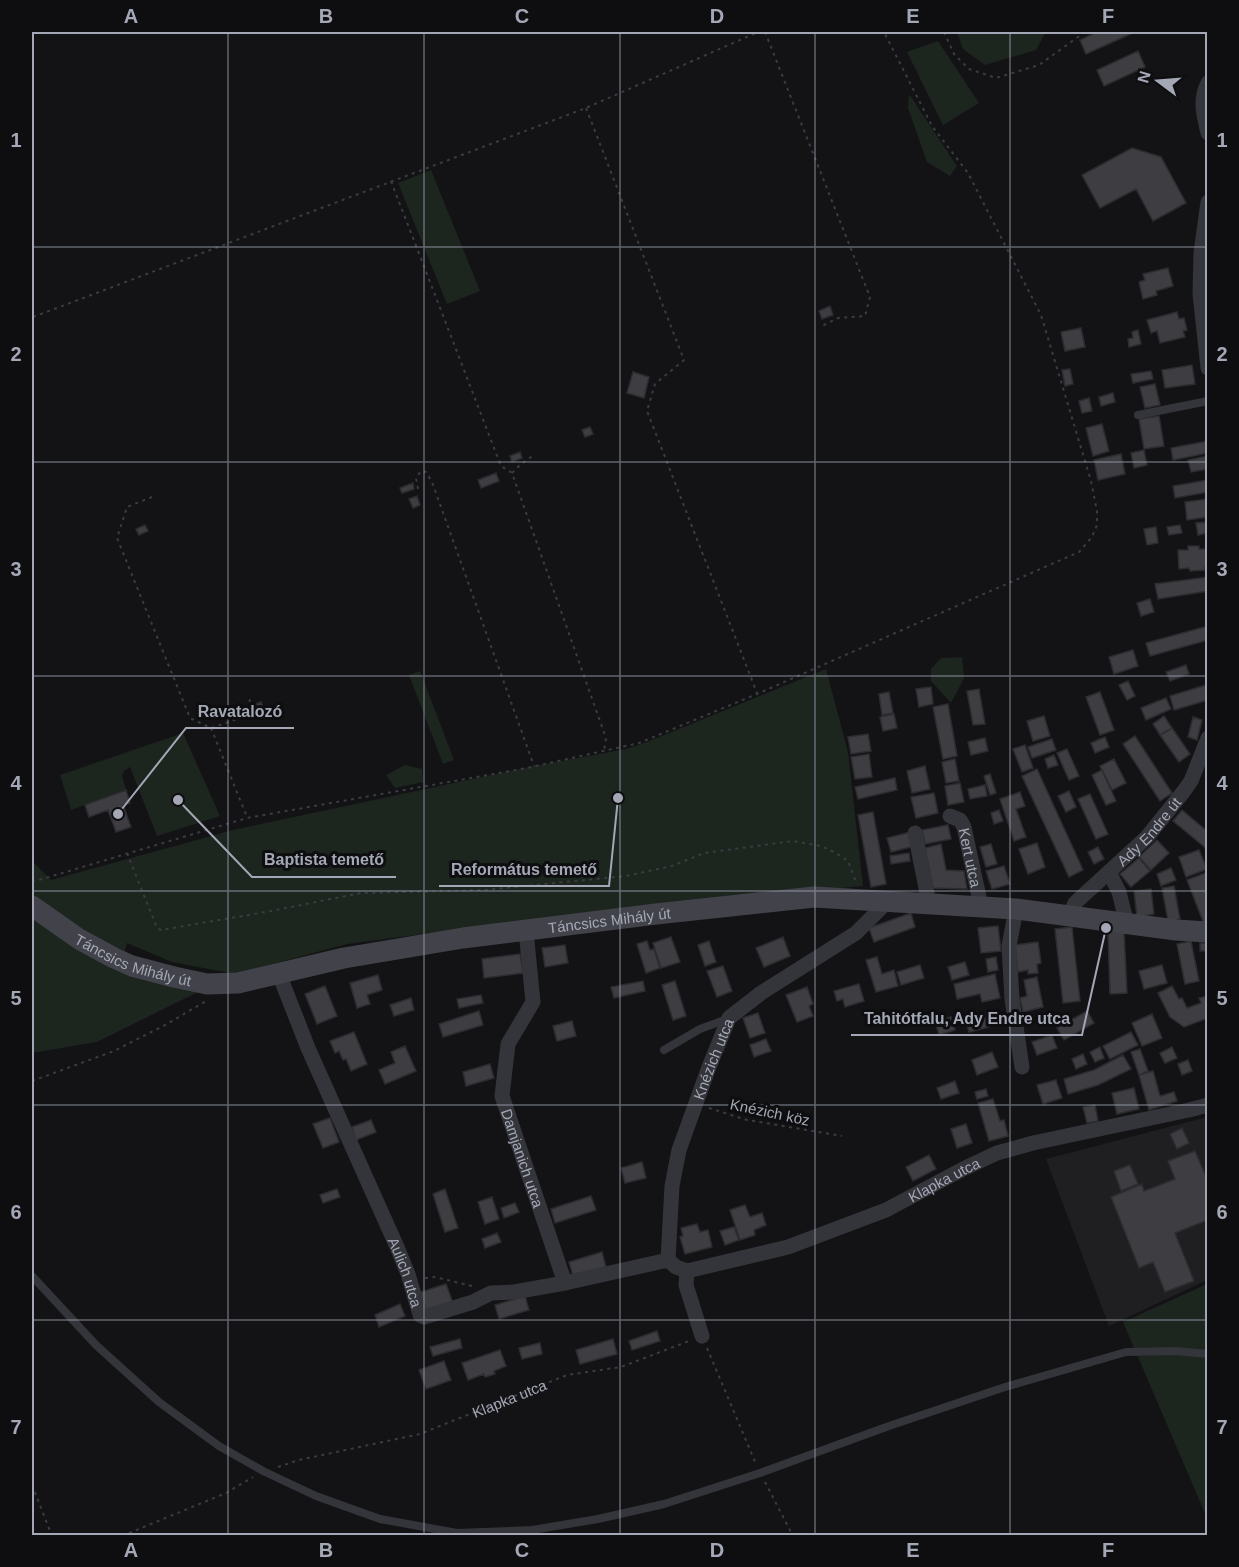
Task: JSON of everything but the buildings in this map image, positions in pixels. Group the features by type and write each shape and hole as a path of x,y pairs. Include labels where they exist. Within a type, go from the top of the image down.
{"main road":[{"name":"Táncsics Mihály út","path":"32,906 79,939 132,966 207,984 238,983 344,958 463,938 814,897 863,898 1016,909 1208,932"}],"street":[{"path":"1208,83 1203,95 1203,107 1208,133"},
{"path":"1208,202 1201,253 1200,294 1208,368"},
{"name":"Ady Endre út","path":"1127,924 1119,892 1109,872 1147,837 1188,786 1208,738"},
{"name":"Kert utca","path":"950,816 960,820 964,827 981,906"},
{"path":"915,833 929,903"},
{"path":"1070,915 1075,903 1109,872"},
{"name":"Knézich utca","path":"668,1260 672,1186 679,1150 729,1018 761,993 856,933 889,900"},
{"path":"1016,909 1009,946 1012,999 1022,1067"},
{"name":"Damjanich utca","path":"526,931 533,1002 508,1044 502,1095 565,1283"},
{"name":"Aulich utca","path":"279,974 308,1048 408,1274 420,1315 424,1317 473,1302 491,1293 514,1292 565,1283 668,1260"},
{"name":"Klapka utca","path":"687,1272 788,1247 885,1210 997,1153 1208,1105"},
{"path":"668,1260 687,1272 686,1286 702,1336"}],"lane":[{"path":"1138,415 1208,401"},
{"path":"664,1050 700,1029 729,1018"},
{"path":"32,1276 96,1345 159,1402 219,1446 263,1471 316,1496 380,1519 457,1533 532,1530 598,1519 664,1504 760,1473 899,1422 1005,1387 1126,1352 1175,1351 1208,1354"}],"path":[{"path":"33,317 586,108 758,32"},
{"path":"765,32 870,297 865,315 838,318 822,326"},
{"path":"32,882 247,818 534,766 639,743 757,694 1079,552 1092,537 1097,525 1097,511 1091,481 1041,315 968,173 932,126 884,32"},
{"path":"944,32 954,54 969,69 996,78 1039,65 1085,32"},
{"path":"586,108 684,360 655,384 647,411 757,694"},
{"path":"391,181 501,466 512,473 606,738 604,751"},
{"path":"512,473 534,455"},
{"path":"418,489 416,478 422,471 426,472 432,482 534,766"},
{"path":"152,497 127,507 117,538 190,718 211,728 247,818"},
{"path":"211,728 249,715 250,695"},
{"path":"127,852 161,930 361,893 485,890 626,876 672,866 704,853 793,841 821,846 848,861 863,898"},
{"path":"32,1081 114,1051 210,999"},
{"name":"Knézich köz","path":"695,1104 747,1120 842,1136"},
{"path":"408,1274 417,1278 442,1278 491,1293"},
{"path":"702,1336 760,1473 793,1536"},
{"name":"Klapka utca","path":"420,1434 567,1375 621,1367 676,1348 702,1336"},
{"path":"32,1485 52,1536"}],"shaded area":[{"path":"957,32 1046,32 1036,50 985,65 963,49"},
{"path":"938,41 979,103 943,125 907,52"},
{"path":"909,94 957,166 950,176 927,162 908,108"},
{"path":"431,170 480,291 447,304 398,183"},
{"path":"962,657 964,678 951,703 931,681 931,669 941,658"},
{"path":"826,669 848,752 863,886 646,905 347,944 235,974 172,962 127,943 121,965 202,990 97,1042 32,1053 32,861 51,880 233,830 534,766 626,749"},
{"path":"420,671 454,760 443,764 409,675"},
{"path":"183,733 220,816 157,836 130,767 124,771 122,776 126,790 71,810 60,775"},
{"path":"405,765 422,769 423,782 395,788 386,775"},
{"path":"1207,1117 1207,1280 1109,1326 1046,1159"},
{"path":"1207,1284 1207,1518 1123,1322"}],"place":[{"name":"Református temető","path":"618,798"},
{"name":"Baptista temető","path":"178,800"},
{"name":"Ravatalozó","path":"118,814"},
{"name":"Tahitótfalu, Ady Endre utca","path":"1106,928"}]}
